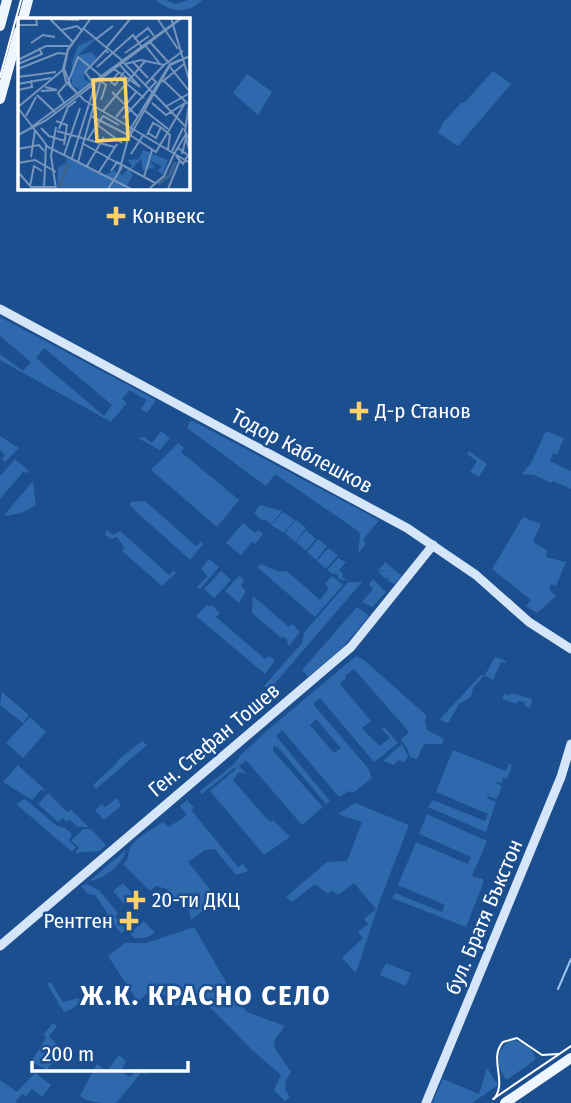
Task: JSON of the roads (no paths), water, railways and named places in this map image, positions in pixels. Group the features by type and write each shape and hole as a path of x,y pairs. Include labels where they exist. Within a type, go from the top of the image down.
{"main road":[{"path":"0,26 7,0"},
{"path":"23,18 28,0"},
{"path":"0,99 18,36"},
{"path":"505,1103 571,1058"}],"street":[{"name":"Тодор Каблешков","path":"0,309 376,510 476,575 529,622 571,649"},
{"name":"Ген. Стефан Тошев","path":"0,946 351,647 433,545"},
{"name":"бул. Братя Бъкстон","path":"426,1103 561,777 571,744"}],"waterway":[{"path":"558,989 571,959"}],"tram line":[{"path":"0,77 21,0"},
{"path":"494,1099 499,1085 497,1056 503,1042 517,1038 542,1055 558,1054"},
{"path":"493,1099 571,1046"}],"place":[{"name":"Конвекс","path":"116,216"},
{"name":"Д-р Станов","path":"359,411"},
{"name":"20-ти ДКЦ","path":"136,900"},
{"name":"Рентген","path":"129,921"}],"district":[{"name":"Ж.К. КРАСНО СЕЛО","path":"206,995"}]}
